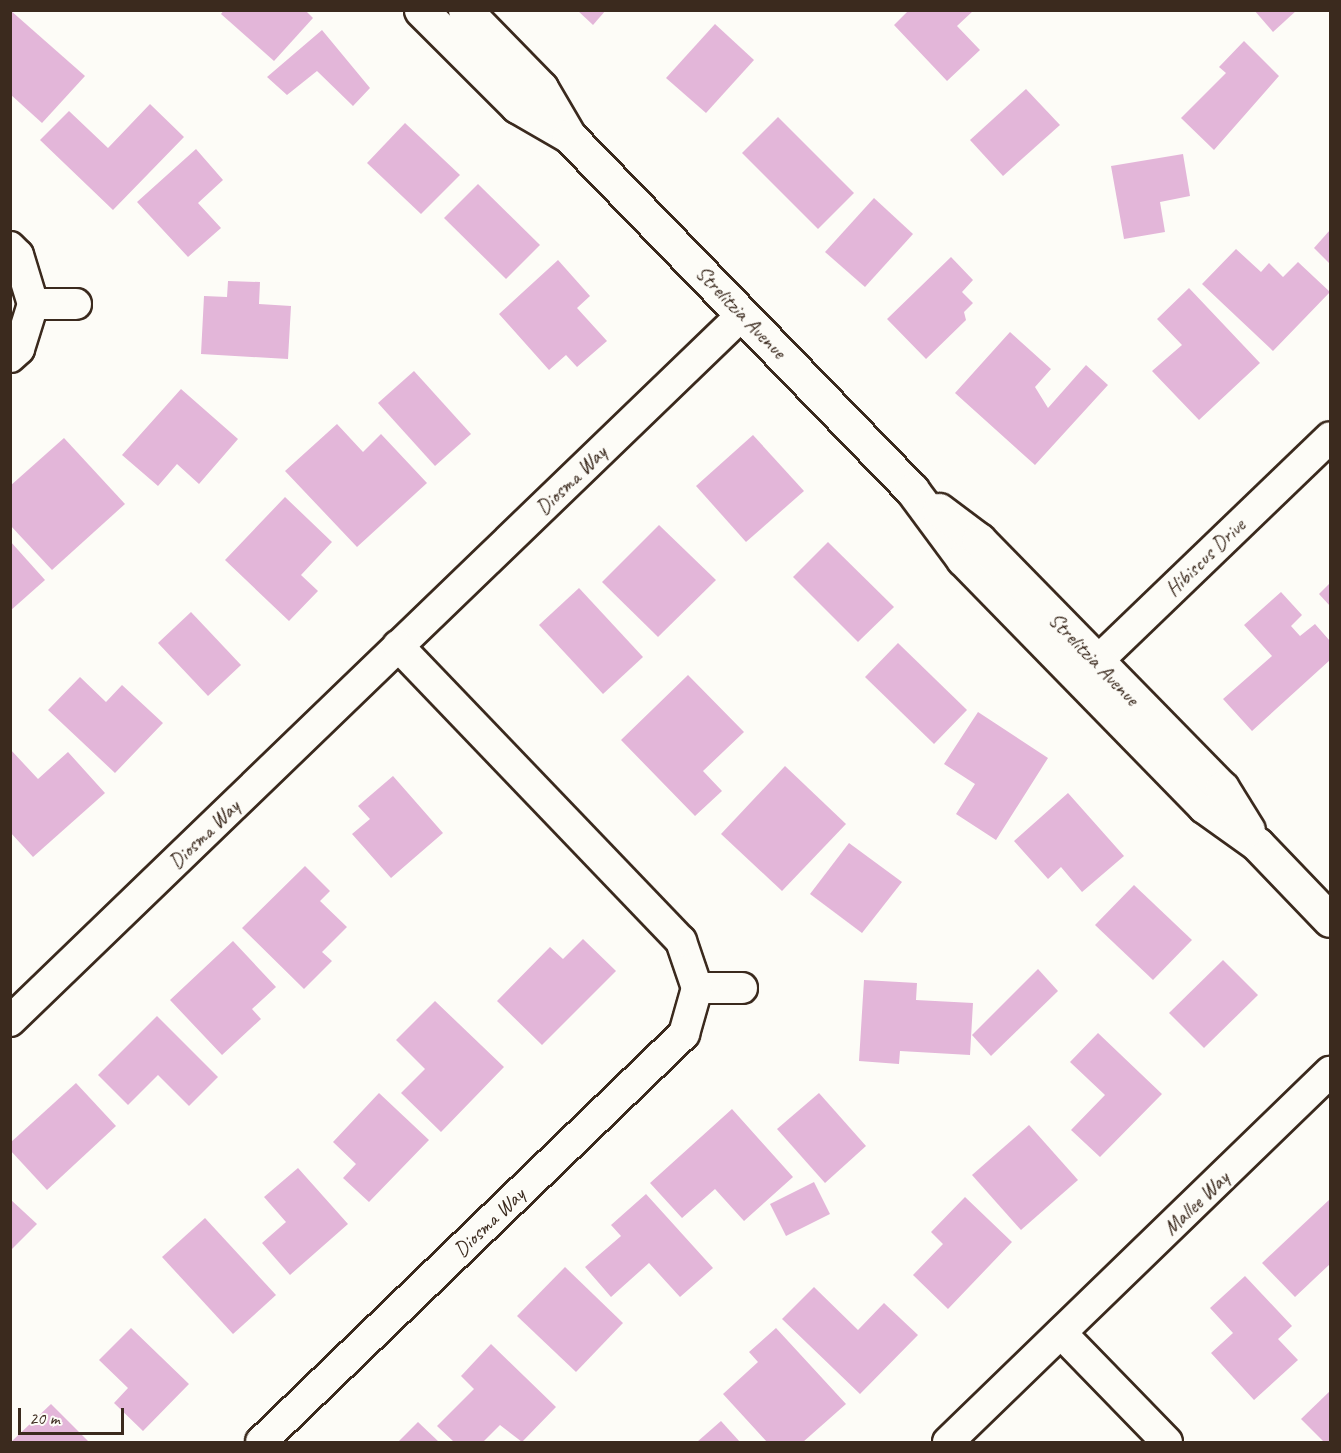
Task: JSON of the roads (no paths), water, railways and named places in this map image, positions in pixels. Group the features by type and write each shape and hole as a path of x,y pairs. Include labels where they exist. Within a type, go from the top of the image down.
{"street":[{"name":"Strelitzia Avenue","path":"421,10 517,106 568,136 912,490 963,559 1088,670 1204,806 1257,844 1330,920"},
{"name":"Strelitzia Avenue","path":"465,10 541,88 568,136"},
{"path":"10,247 18,255 33,304 19,349 10,357"},
{"path":"33,304 76,304"},
{"name":"Diosma Way","path":"10,1021 743,314"},
{"name":"Hibiscus Drive","path":"1088,670 1330,437"},
{"path":"398,646 681,941 697,988 742,988"},
{"name":"Diosma Way","path":"261,1443 684,1034 697,988"},
{"name":"Mallee Way","path":"948,1443 1330,1072"},
{"path":"1061,1333 1167,1443"}]}
